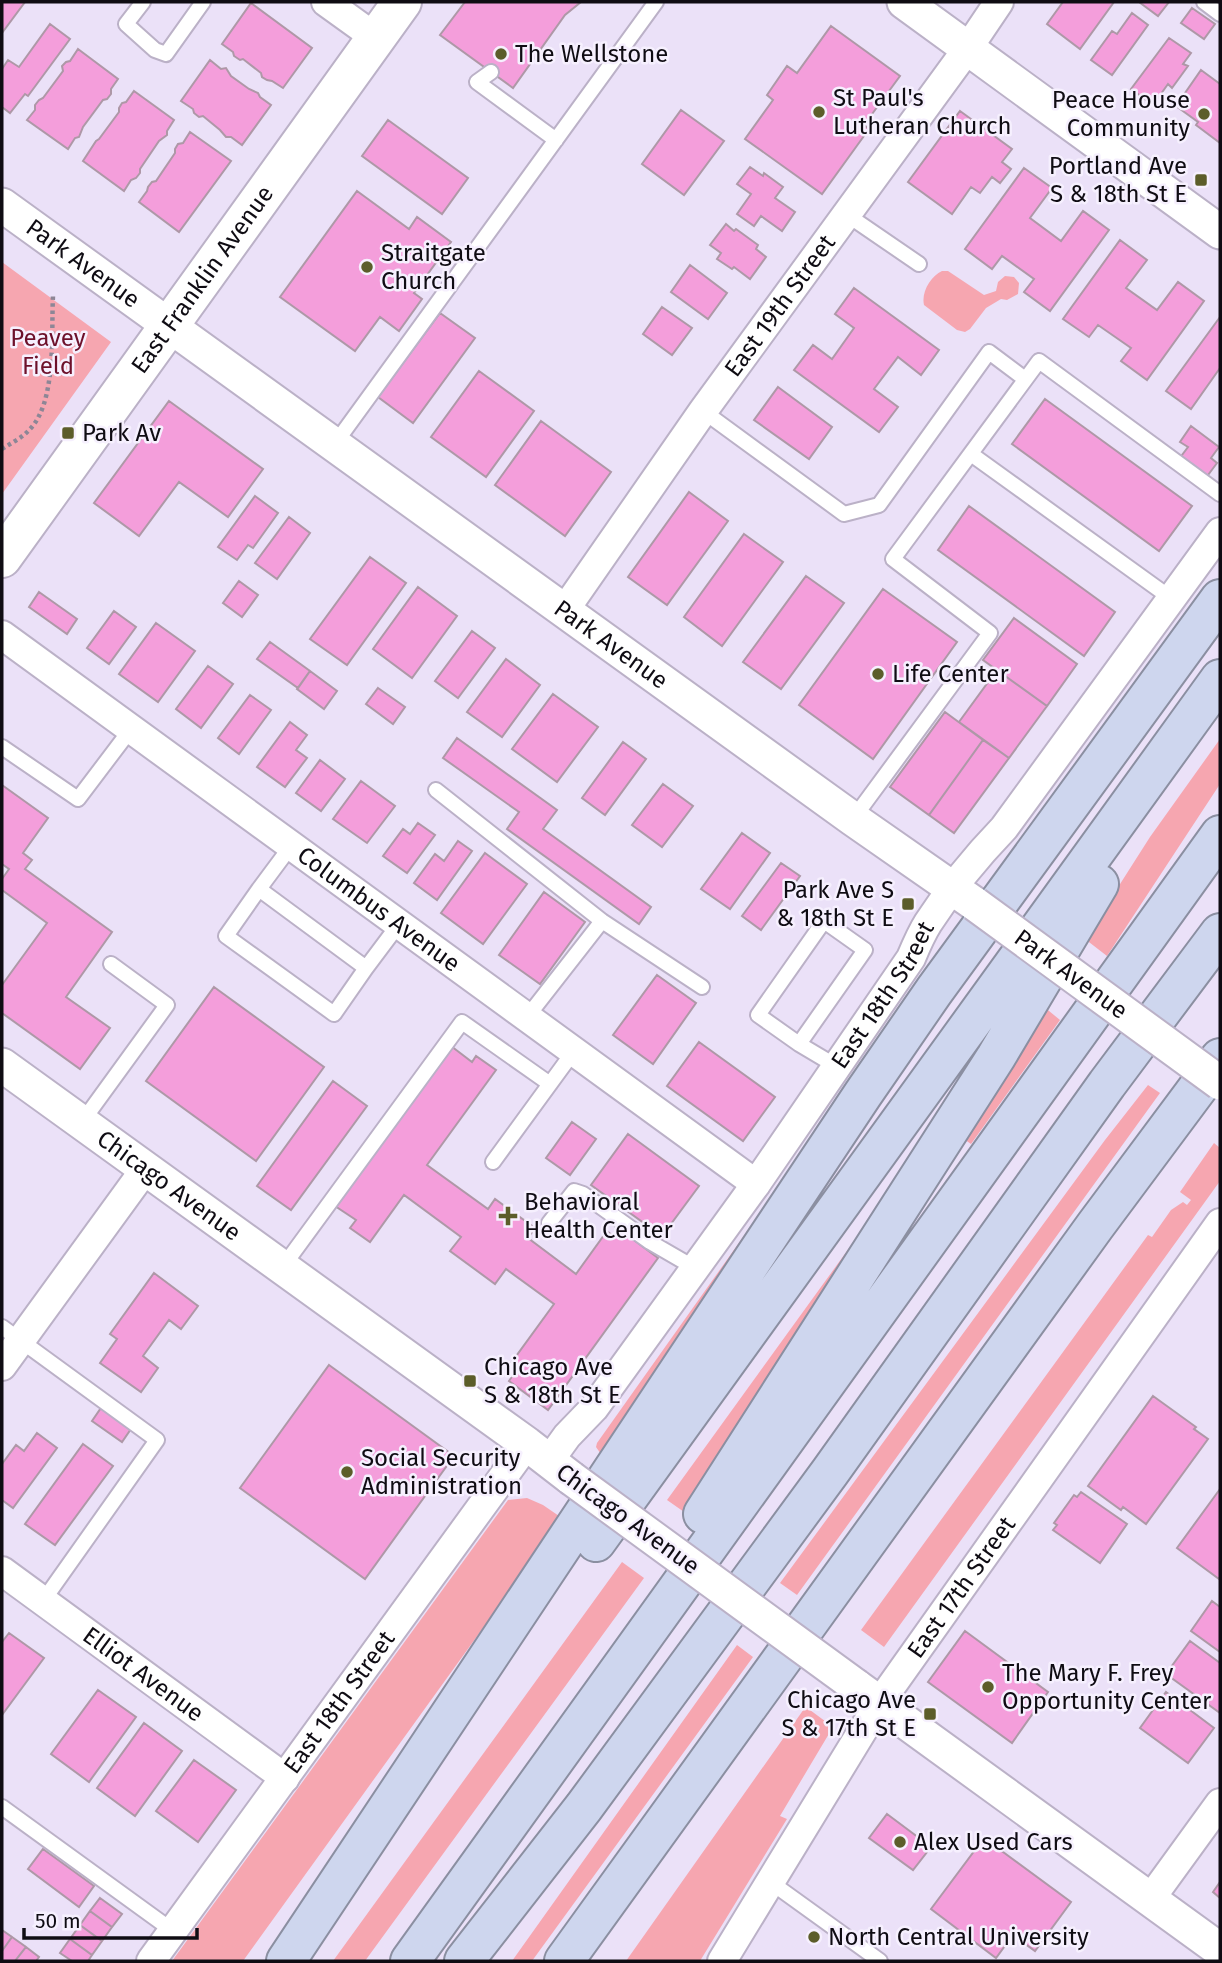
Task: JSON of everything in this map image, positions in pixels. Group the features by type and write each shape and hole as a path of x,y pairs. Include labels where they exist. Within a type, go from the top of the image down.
{"highway":[{"path":"287,1961 863,1094 949,970 1220,599"},
{"path":"287,1961 654,1463 1214,688"},
{"path":"508,1826 749,1440 996,1057 1214,688"},
{"path":"1125,967 1220,813"},
{"path":"410,1961 1220,835"},
{"path":"464,1961 584,1807 830,1472 1107,1084 1220,933"},
{"path":"564,1961 1095,1226 1220,1058"},
{"path":"1095,1226 1220,1076"},
{"path":"582,1961 782,1659"},
{"path":"481,1961 584,1807"}],"main road":[{"name":"East Franklin Avenue","path":"2,558 402,2"}],"street":[{"path":"326,2 376,38"},
{"path":"904,2 1220,232"},
{"name":"East 19th Street","path":"564,611 704,411 999,2"},
{"name":"Park Avenue","path":"2,205 1220,1083"},
{"name":"East 18th Street","path":"151,1961 285,1778 567,1436 594,1408 756,1184 911,958 927,925 964,896 978,856 1004,828 1220,532"},
{"name":"Columbus Avenue","path":"2,635 756,1184"},
{"name":"Chicago Avenue","path":"2,1065 1220,1950"},
{"path":"2,1366 11,1334 146,1168"},
{"name":"East 17th Street","path":"722,1961 769,1881 868,1694 1220,1223"},
{"name":"Elliot Avenue","path":"2,1571 285,1778"},
{"path":"1151,1898 1220,1803"}],"lane":[{"path":"143,2 126,24 155,50 166,54 203,2"},
{"path":"334,445 656,2"},
{"path":"1204,2 1220,14"},
{"path":"491,72 477,82 556,140"},
{"path":"846,214 919,264"},
{"path":"704,411 844,514 879,505 989,352 1025,379"},
{"path":"853,819 990,633 893,559 1039,361 1220,494"},
{"path":"971,454 1172,599"},
{"path":"2,747 78,799 131,729"},
{"path":"436,790 601,921 702,988"},
{"path":"291,846 226,936 334,1014 399,924"},
{"path":"259,889 366,968"},
{"path":"527,1017 601,921"},
{"path":"799,1044 865,950 824,921 758,1015 799,1044 836,1066"},
{"path":"82,1122 167,1004 111,964"},
{"path":"282,1268 462,1022 550,1084"},
{"path":"493,1162 574,1051"},
{"path":"549,1223 574,1191 583,1194 650,1241 695,1268"},
{"path":"11,1334 157,1440 43,1601"},
{"path":"2,1807 173,1931"},
{"path":"769,1881 880,1961"}],"path":[{"path":"2,449 29,431 47,397 53,296"}],"green space":[{"name":"Peavey Field","path":"2,262 111,342 2,494"},
{"path":"942,271 948,271 984,295 996,291 998,282 1005,276 1014,277 1019,283 1018,294 1007,300 1001,299 986,308 965,332 957,330 924,305 928,285"},
{"path":"1220,739 1220,784 1107,956 1085,939 1150,837"},
{"path":"1043,1006 1060,1020 971,1144 961,1137"},
{"path":"1148,1085 1160,1093 797,1595 780,1583 1105,1140"},
{"path":"846,1092 603,1457 596,1447 597,1443"},
{"path":"1214,1143 1220,1148 1220,1181 884,1647 861,1630 1148,1235 1152,1237 1171,1210 1183,1202 1187,1205 1191,1200 1180,1192"},
{"path":"860,1233 859,1245 687,1514 667,1500"},
{"path":"527,1498 559,1516 542,1546 243,1961 172,1961 508,1500"},
{"path":"622,1562 644,1578 365,1961 333,1961"},
{"path":"737,1645 753,1657 532,1961 512,1961"},
{"path":"811,1699 816,1702 810,1710 833,1727 780,1816 787,1819 700,1961 626,1961"}],"building":[{"path":"2,2 25,2 2,33"},
{"name":"The Wellstone","path":"465,2 581,2 565,15 513,88 440,35"},
{"path":"1063,2 1114,2 1080,49 1047,24"},
{"path":"1139,2 1169,2 1158,16"},
{"path":"251,3 312,48 283,88 262,77 261,73 243,59 234,56 233,52 222,44"},
{"path":"1192,8 1215,24 1204,39 1181,23"},
{"path":"1132,13 1148,25 1112,75 1091,60 1112,31 1117,34"},
{"path":"50,24 70,39 28,96 25,94 10,113 2,107 2,69 8,60 19,67"},
{"name":"St Paul's Lutheran Church","path":"831,26 900,76 864,125 869,129 822,194 745,139 773,100 767,95 787,66 797,73"},
{"path":"1169,38 1191,53 1183,64 1188,66 1172,88 1168,84 1153,105 1131,89"},
{"path":"78,49 118,79 111,89 111,94 103,100 68,149 27,120 35,110 35,105 63,71 62,66 70,61"},
{"path":"210,60 221,69 226,68 231,76 271,105 242,145 231,137 226,137 181,101"},
{"name":"Peace House Community","path":"1201,70 1220,84 1220,143 1176,106"},
{"path":"134,91 174,120 167,135 159,141 140,173 124,191 83,161 119,112 122,103 126,102"},
{"path":"681,110 724,141 684,195 642,164"},
{"path":"960,111 1012,149 1002,162 1011,169 1000,183 992,177 980,193 971,187 952,214 908,182"},
{"path":"388,120 468,178 442,214 362,156"},
{"path":"190,132 231,161 179,232 139,202 175,153 178,144 183,143"},
{"path":"750,167 763,176 764,173 783,187 775,198 795,212 782,231 761,216 754,226 737,214 751,194 737,184"},
{"path":"1024,168 1052,188 1030,218 1061,241 1083,211 1109,230 1050,311 1024,292 1034,279 1002,256 992,269 965,249"},
{"name":"Straitgate Church","path":"357,191 409,229 417,217 451,242 414,293 422,299 399,331 380,317 355,351 280,297"},
{"path":"726,224 758,245 756,249 766,257 750,279 717,259 721,253 710,245"},
{"path":"1120,240 1147,260 1126,288 1157,310 1178,282 1204,301 1147,380 1121,361 1131,348 1098,325 1089,337 1063,319"},
{"path":"690,265 727,293 708,319 671,292"},
{"path":"854,288 939,350 921,375 898,357 874,389 898,407 879,432 794,370 813,345 832,359 854,328 835,314"},
{"path":"662,307 692,328 672,355 643,334"},
{"path":"440,313 475,338 413,423 378,397"},
{"path":"1220,317 1220,368 1191,409 1166,391"},
{"path":"479,371 534,411 486,477 431,437"},
{"path":"778,387 832,427 809,459 754,420"},
{"path":"1045,399 1192,506 1159,551 1012,444"},
{"path":"169,401 263,469 228,517 179,482 139,536 94,503"},
{"path":"541,421 611,472 565,536 495,485"},
{"path":"1191,426 1219,447 1211,458 1217,463 1205,479 1179,459 1188,447 1180,442"},
{"path":"689,492 728,521 667,605 628,577"},
{"path":"255,496 278,513 253,548 248,545 237,560 218,547"},
{"path":"969,506 1115,612 1084,656 938,550"},
{"path":"289,517 310,533 277,579 255,563"},
{"path":"744,534 783,562 722,646 684,617"},
{"path":"370,557 406,583 347,665 310,639"},
{"path":"806,576 844,603 781,689 743,662"},
{"path":"239,581 258,595 242,617 223,603"},
{"path":"418,587 457,616 412,678 373,649"},
{"name":"Life Center","path":"883,589 957,642 873,759 799,705"},
{"path":"39,592 77,619 67,634 29,607"},
{"path":"114,611 136,627 109,664 87,648"},
{"path":"1014,618 1077,664 1047,706 983,660"},
{"path":"156,623 195,651 158,702 119,674"},
{"path":"472,631 495,648 458,698 435,681"},
{"path":"270,642 310,671 298,688 257,659"},
{"path":"506,659 540,685 502,737 467,712"},
{"path":"208,666 233,684 201,728 176,709"},
{"path":"997,670 1047,706 1009,758 959,722"},
{"path":"310,671 337,691 324,709 297,689"},
{"path":"378,688 405,707 393,724 366,704"},
{"path":"553,694 598,727 557,782 512,749"},
{"path":"250,695 271,710 239,754 218,738"},
{"path":"945,712 983,740 929,815 890,787"},
{"path":"290,722 307,735 296,750 307,758 285,787 257,767"},
{"path":"457,738 557,810 543,829 651,907 639,924 507,829 519,812 443,758"},
{"path":"983,740 1009,758 954,833 929,815"},
{"path":"623,742 646,759 605,815 582,798"},
{"path":"320,760 345,779 321,811 296,793"},
{"path":"361,781 395,806 367,843 333,819"},
{"path":"663,784 693,806 662,847 632,825"},
{"path":"2,785 48,818 23,853 32,860 25,869 112,932 66,997 110,1028 80,1069 2,1013 2,985 47,923 2,890 2,879 9,869 2,864"},
{"path":"418,823 435,835 407,873 383,856 403,829 410,834"},
{"path":"742,833 770,853 730,909 701,889"},
{"path":"458,841 472,851 437,900 414,883 435,854 444,861"},
{"path":"485,853 527,884 483,944 441,913"},
{"path":"781,863 800,876 761,930 742,916"},
{"path":"544,892 585,922 540,984 499,955"},
{"path":"657,975 696,1003 653,1064 613,1035"},
{"path":"214,987 324,1067 256,1161 146,1081"},
{"path":"699,1042 775,1097 743,1141 667,1086"},
{"path":"451,1046 472,1062 476,1056 496,1070 427,1165 488,1209 495,1199 535,1228 528,1238 576,1274 607,1231 614,1237 619,1229 658,1258 548,1410 509,1381 513,1375 506,1370 554,1304 506,1269 495,1284 450,1251 461,1237 404,1195 370,1242 350,1228 356,1220 335,1206"},
{"path":"333,1081 367,1106 291,1210 257,1186"},
{"path":"572,1122 596,1139 570,1175 546,1158"},
{"path":"628,1134 699,1186 662,1236 591,1185"},
{"path":"154,1273 198,1306 181,1329 169,1320 143,1356 158,1368 141,1392 100,1363 117,1339 110,1334"},
{"name":"Social Security Administration","path":"329,1365 454,1456 365,1579 240,1488"},
{"path":"1153,1396 1208,1439 1146,1524 1088,1486"},
{"path":"103,1405 133,1426 122,1442 92,1421"},
{"path":"37,1433 57,1448 13,1508 2,1500 2,1464 16,1445 24,1451"},
{"path":"83,1444 113,1466 55,1545 25,1524"},
{"path":"1220,1489 1220,1577 1219,1579 1177,1548"},
{"path":"1081,1492 1127,1524 1100,1563 1053,1530 1057,1525 1054,1523 1074,1495 1077,1497"},
{"path":"1212,1601 1220,1607 1220,1652 1191,1631"},
{"name":"The Mary F. Frey Opportunity Center","path":"965,1631 1048,1692 1012,1743 928,1682"},
{"path":"9,1633 44,1658 2,1715 2,1642"},
{"path":"1190,1641 1220,1663 1220,1713 1166,1674"},
{"path":"98,1690 136,1717 89,1782 51,1754"},
{"path":"1166,1692 1214,1728 1188,1763 1140,1728"},
{"path":"144,1723 182,1751 135,1816 97,1788"},
{"path":"194,1760 236,1790 198,1842 156,1811"},
{"name":"Alex Used Cars","path":"887,1814 931,1847 913,1870 869,1838"},
{"path":"984,1838 1071,1902 1035,1951 1013,1935 996,1958 931,1909"},
{"path":"43,1849 94,1886 79,1907 28,1869"},
{"path":"1220,1882 1220,1898 1213,1892"},
{"path":"100,1898 122,1914 112,1927 90,1911"},
{"path":"90,1911 112,1927 102,1941 80,1925"},
{"path":"80,1925 102,1941 92,1955 70,1939"},
{"path":"2,1930 12,1937 2,1951"},
{"path":"12,1937 26,1947 15,1961 2,1961 2,1951"},
{"path":"70,1939 92,1955 88,1961 72,1961 60,1953"},
{"path":"26,1947 39,1957 36,1961 15,1961"}],"place":[{"name":"The Wellstone","path":"501,54"},
{"name":"St Paul's Lutheran Church","path":"819,112"},
{"name":"Peace House Community","path":"1204,114"},
{"name":"Portland Ave S & 18th St E","path":"1201,180"},
{"name":"Straitgate Church","path":"367,267"},
{"name":"Park Av","path":"68,433"},
{"name":"Life Center","path":"878,674"},
{"name":"Park Ave S & 18th St E","path":"908,904"},
{"name":"Behavioral Health Center","path":"508,1216"},
{"name":"Chicago Ave S & 18th St E","path":"470,1381"},
{"name":"Social Security Administration","path":"347,1472"},
{"name":"The Mary F. Frey Opportunity Center","path":"988,1687"},
{"name":"Chicago Ave S & 17th St E","path":"930,1714"},
{"name":"Alex Used Cars","path":"900,1842"},
{"name":"North Central University","path":"814,1937"}]}
